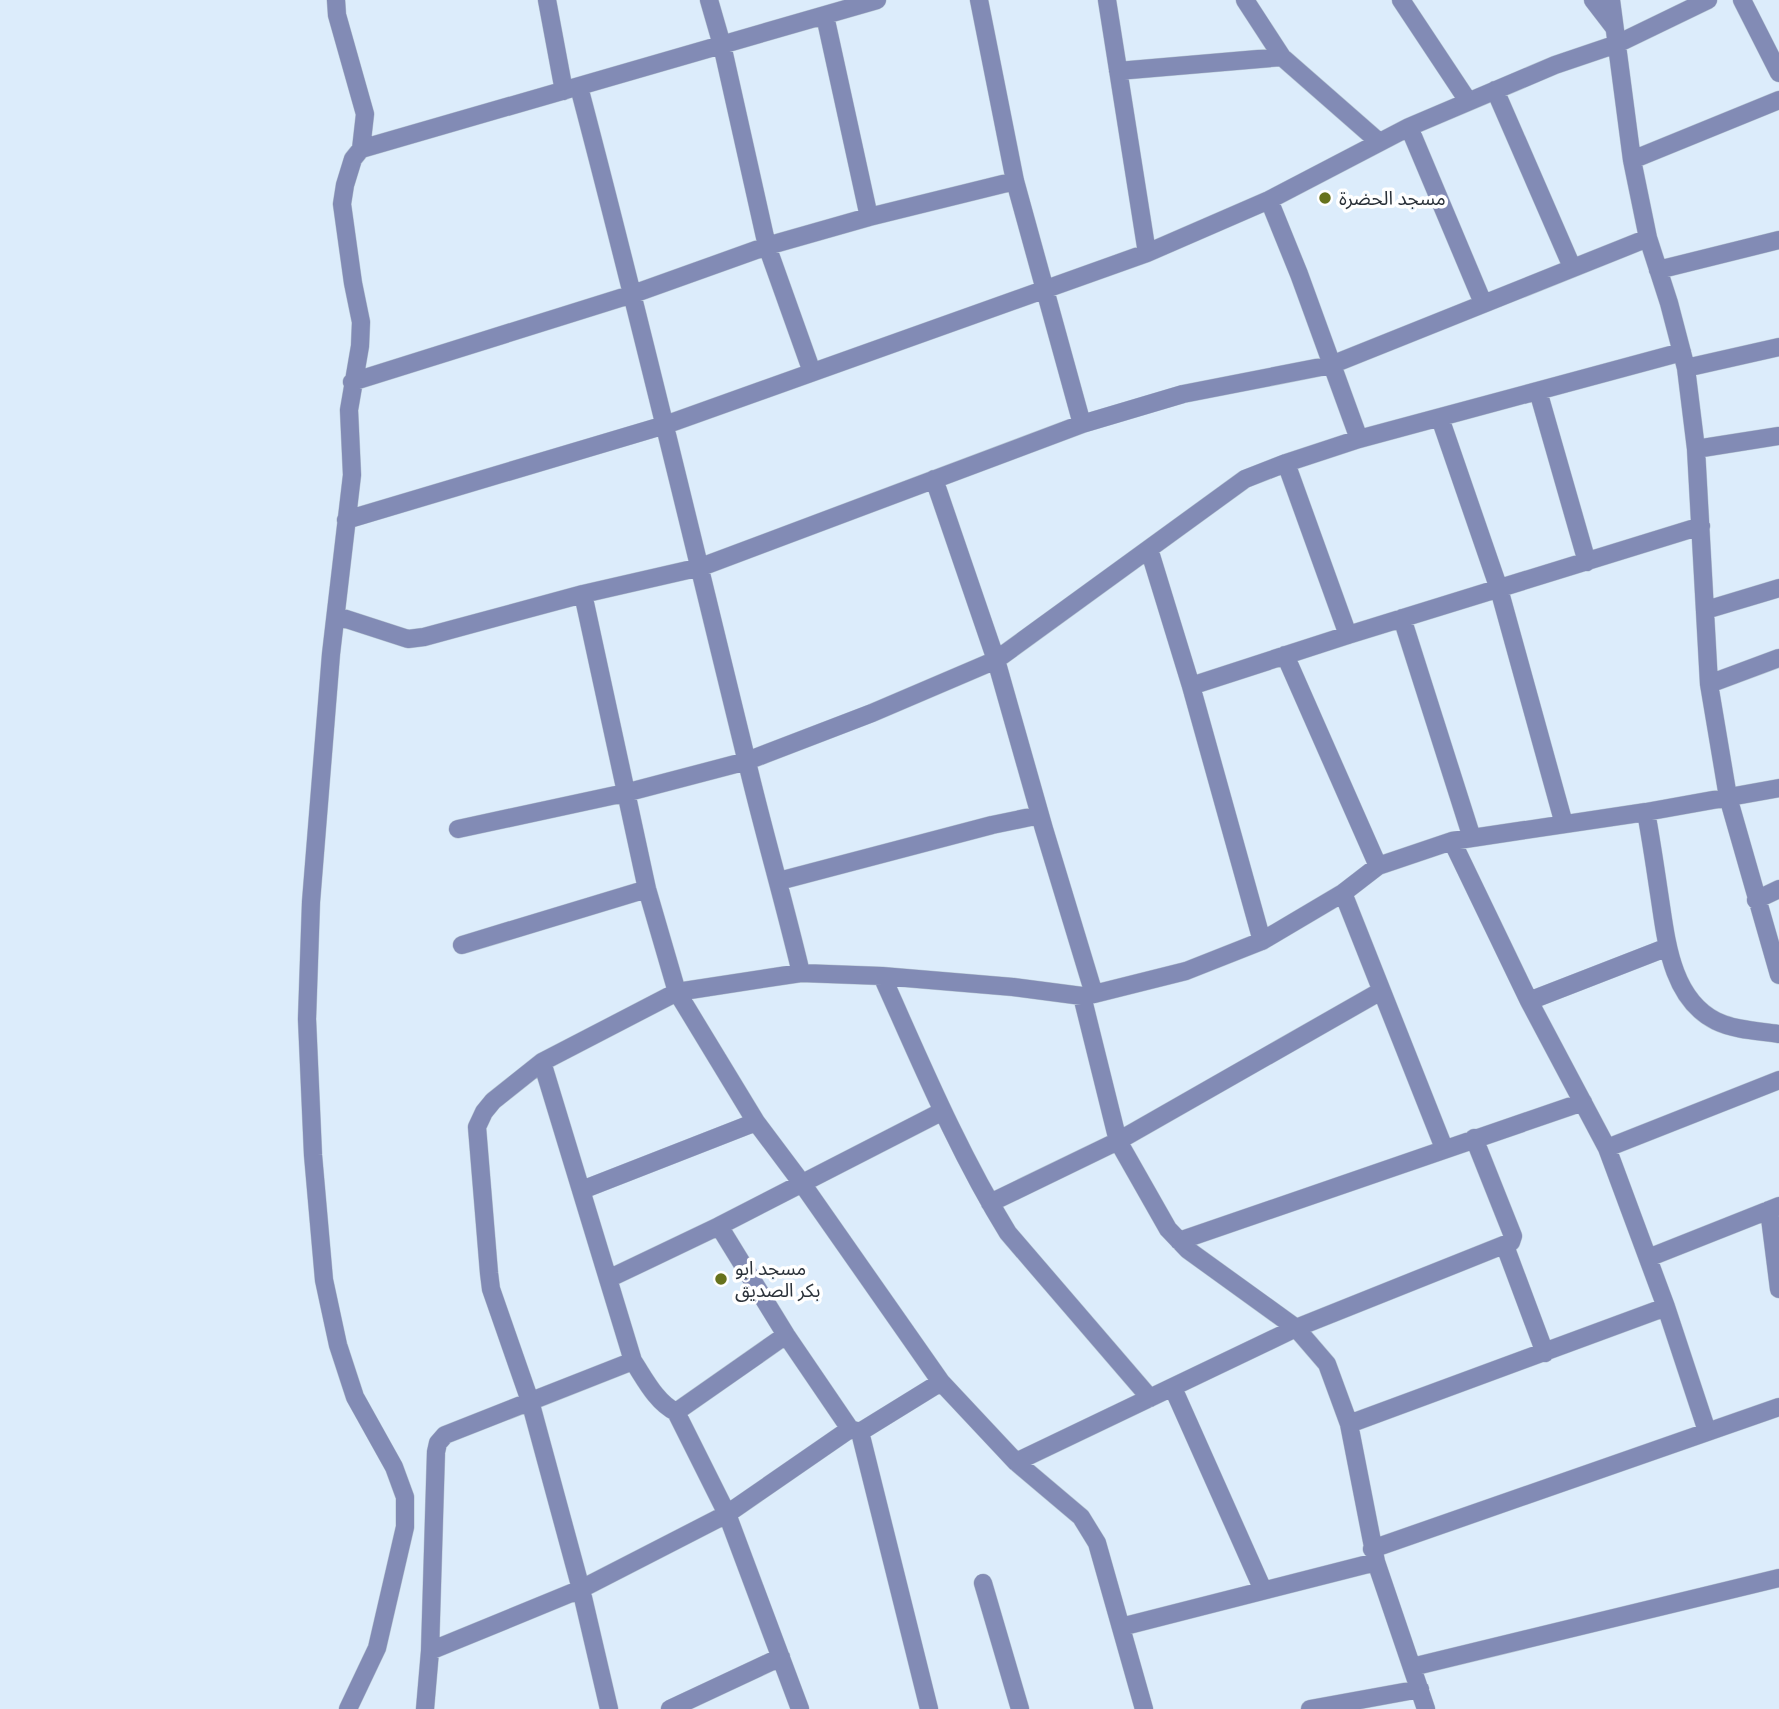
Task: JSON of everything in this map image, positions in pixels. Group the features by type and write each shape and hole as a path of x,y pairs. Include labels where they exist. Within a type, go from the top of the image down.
{"street":[{"path":"336,0 337,15 365,114 361,149 353,159 342,205 361,322 360,346 349,410 352,475 331,654 310,928 307,1019 317,1214 324,1280 338,1345 355,1397 394,1467 405,1497 405,1527 377,1648 348,1709"},
{"path":"547,0 571,89 634,294 801,973"},
{"path":"709,0 722,45 767,246 812,372"},
{"path":"361,149 877,0"},
{"path":"979,0 1015,181 1082,424"},
{"path":"1107,0 1147,253"},
{"path":"1245,0 1282,57 1379,142"},
{"path":"1401,0 1468,102"},
{"path":"1592,0 1613,26"},
{"path":"1611,0 1632,160 1648,238 1684,360 1696,449 1709,684 1728,797 1779,975"},
{"path":"346,520 665,425 1147,253 1269,200 1409,127 1555,65 1617,44 1708,0"},
{"path":"1742,0 1779,73"},
{"path":"825,16 869,218"},
{"path":"1118,71 1282,57"},
{"path":"1495,90 1572,267"},
{"path":"1632,160 1779,100"},
{"path":"1409,127 1483,303"},
{"path":"352,382 634,294 767,246 1015,181"},
{"path":"1269,200 1359,439"},
{"path":"337,616 408,639 424,637 583,594 701,567 1082,424 1183,394 1331,365 1648,238"},
{"path":"1658,270 1779,240"},
{"path":"458,829 625,793 747,761 872,713 996,660 1237,484 1286,463 1359,439 1538,391 1684,360 1779,346"},
{"path":"1538,391 1587,562"},
{"path":"1440,418 1499,589 1564,824"},
{"path":"1696,449 1779,436"},
{"path":"1286,463 1348,635"},
{"path":"934,479 996,660 1040,815 1088,995 1118,1141 1168,1229 1179,1241 1296,1328 1318,1350 1327,1364 1349,1424 1374,1556 1426,1709"},
{"path":"1191,686 1701,526"},
{"path":"1149,549 1191,686 1262,942"},
{"path":"1706,610 1779,589"},
{"path":"583,594 647,889 677,992 756,1122 941,1382 1016,1462 1081,1517 1097,1543 1144,1709"},
{"path":"1402,618 1472,838"},
{"path":"1285,655 1378,866"},
{"path":"1709,684 1779,658"},
{"path":"609,1709 581,1589 530,1401 491,1289 477,1127 493,1101 541,1062 677,992 801,973 882,976 1088,995 1186,971 1262,942 1343,893 1378,866 1452,841 1647,813 1779,788"},
{"path":"1647,813 1668,947 1676,973 1687,994 1699,1010 1717,1021 1779,1034"},
{"path":"779,881 1040,815"},
{"path":"1452,841 1529,1001 1607,1148 1666,1307 1707,1431"},
{"path":"462,945 647,889"},
{"path":"1756,901 1779,889"},
{"path":"1343,893 1444,1149"},
{"path":"1529,1001 1668,947"},
{"path":"882,976 943,1111 1008,1233 1150,1398"},
{"path":"990,1203 1118,1141 1381,991"},
{"path":"541,1062 633,1361 652,1390 669,1409 676,1412 727,1514 800,1709"},
{"path":"1607,1148 1779,1080"},
{"path":"1179,1241 1583,1102"},
{"path":"608,1279 719,1226 943,1111"},
{"path":"582,1190 756,1122"},
{"path":"1016,1462 1296,1328 1511,1242 1513,1236 1474,1138"},
{"path":"1648,1258 1774,1208 1779,1289"},
{"path":"719,1226 786,1335 855,1431 929,1709"},
{"path":"1505,1246 1545,1353"},
{"path":"1349,1424 1666,1307"},
{"path":"676,1412 786,1335"},
{"path":"425,1709 430,1651 436,1452 439,1443 445,1435 633,1361"},
{"path":"430,1651 581,1589 727,1514 855,1431 941,1382"},
{"path":"1173,1388 1263,1590"},
{"path":"1121,1627 1263,1590 1374,1556 1707,1431 1779,1407"},
{"path":"1412,1667 1779,1578"},
{"path":"983,1583 1020,1709"},
{"path":"670,1709 781,1657"},
{"path":"1310,1709 1420,1689"}],"place":[{"name":"مسجد الحضرة","path":"1325,198"},
{"name":"مسجد ابو بكر الصديق","path":"721,1279"}]}
